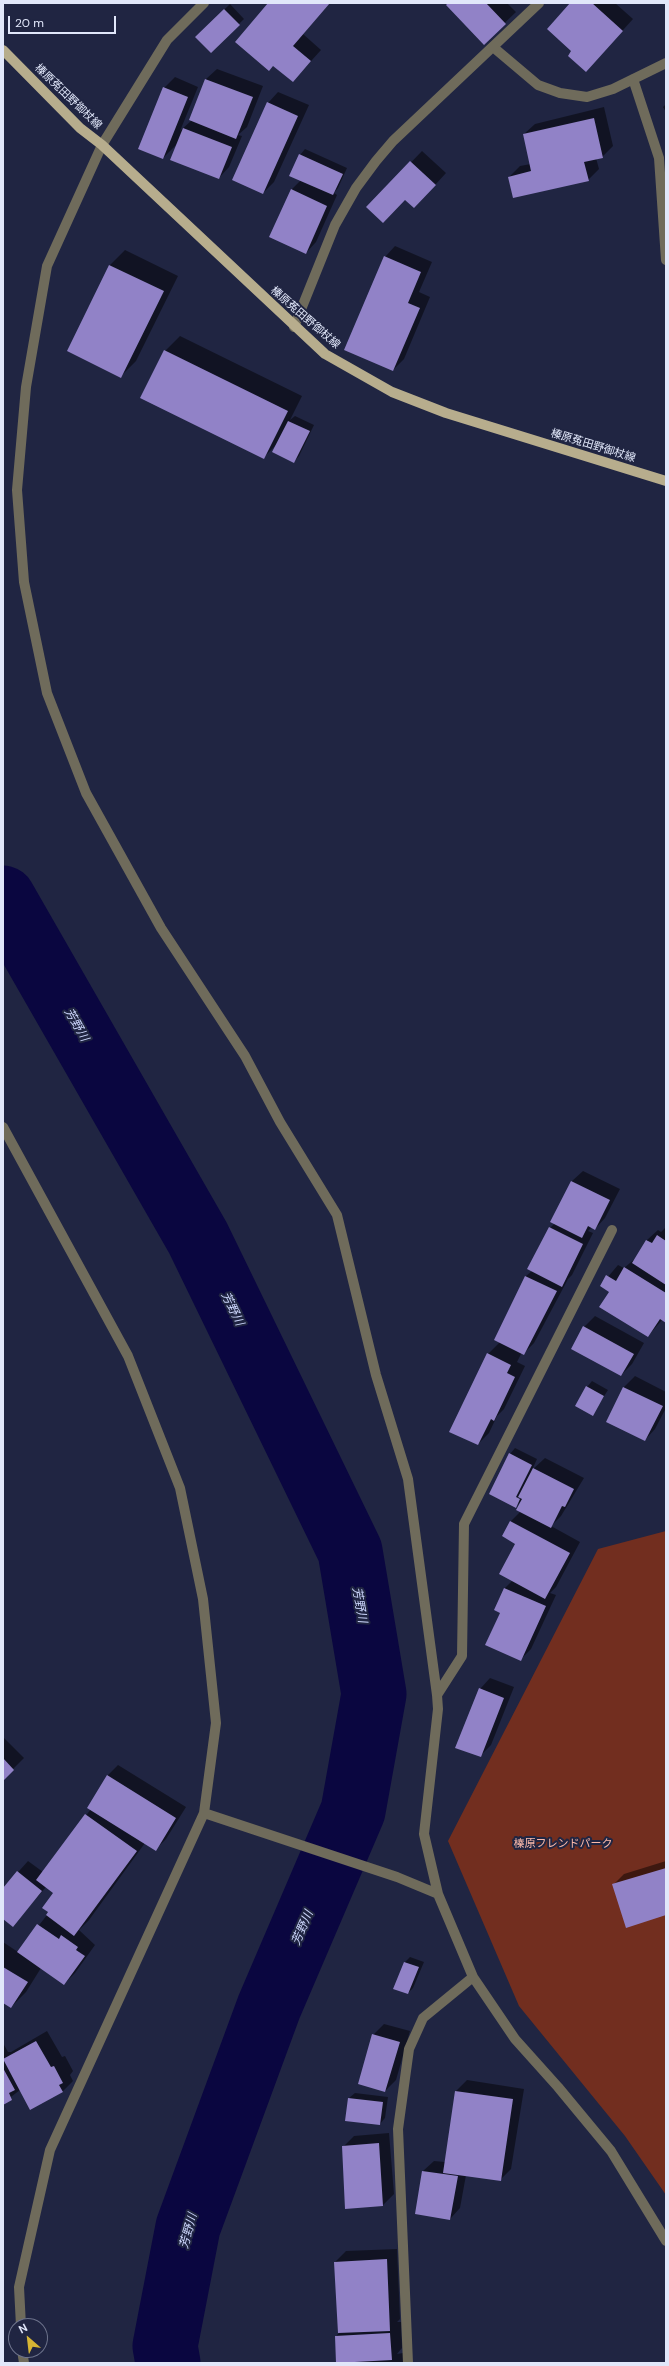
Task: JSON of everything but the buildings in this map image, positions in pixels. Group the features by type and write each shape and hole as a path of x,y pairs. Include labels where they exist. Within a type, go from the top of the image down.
{"main road":[{"name":"榛原菟田野御杖線","path":"3,50 80,128 102,145 294,327 325,354 392,392 446,413 666,481"}],"street":[{"path":"204,3 167,40 102,145 48,266 26,387 18,490 24,582 47,693 90,800 161,928 245,1056 280,1122 337,1215 376,1375 408,1479 437,1695 438,1709 424,1834 438,1894 473,1977 515,2039 558,2086 610,2151 666,2241"},
{"path":"294,327 335,226 356,188 393,141 539,3"},
{"path":"494,47 538,85 560,93 587,97 613,89 666,63"},
{"path":"633,79 659,158 666,260"},
{"path":"3,1127 128,1356 180,1488 204,1599 216,1723 204,1813 50,2150 19,2287 21,2318"},
{"path":"437,1695 462,1656 464,1524 612,1230"},
{"path":"204,1813 396,1877 438,1894"},
{"path":"408,2363 398,2129 409,2049 423,2018 473,1977"}],"green space":[{"name":"榛原フレンドパーク","path":"666,1531 666,2195 625,2136 519,2006 448,1841 598,1549"}],"waterway":[{"name":"芳野川","path":"3,898 198,1238 350,1551 374,1694 353,1811 269,2007 188,2227 165,2346 168,2363"}]}
